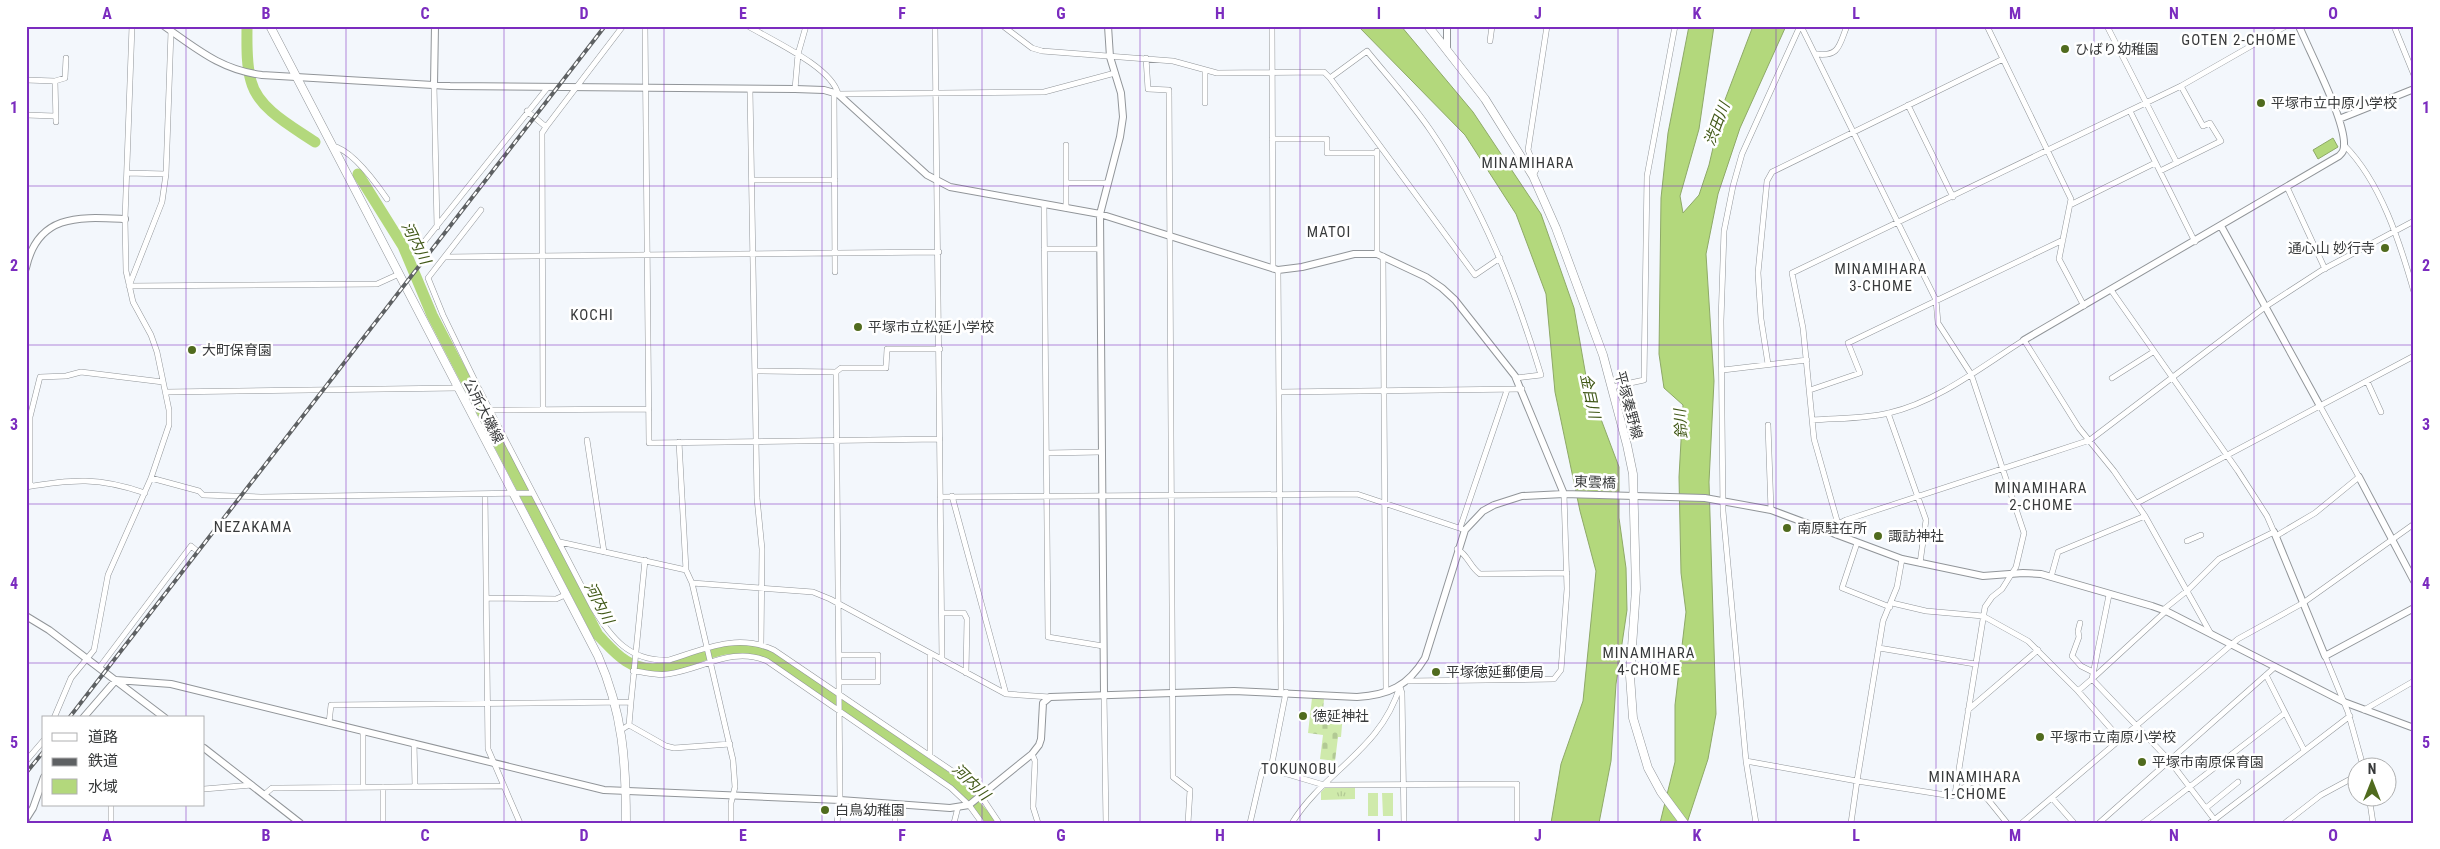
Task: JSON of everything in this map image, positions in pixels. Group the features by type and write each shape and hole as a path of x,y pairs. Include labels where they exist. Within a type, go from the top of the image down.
{"main road":[{"name":"公所大磯線","path":"270,26 458,388 466,397 565,595 598,656 616,703 621,730 626,792 626,823"},
{"name":"平塚秦野線","path":"1428,26 1485,99 1533,176 1595,330 1629,454 1633,495 1636,588 1630,666 1630,701 1639,744 1652,776 1684,823"}],"street":[{"path":"55,716 71,678 94,650 108,575 151,478 169,425 166,392 151,336 134,302 126,271 132,26"},
{"path":"164,26 222,66 245,73 434,85 645,89 795,89 836,93 1044,92 1115,73"},
{"path":"434,26 437,228"},
{"path":"543,409 542,133 623,26"},
{"path":"645,26 649,442 940,439"},
{"path":"748,26 798,54 832,81 836,93 835,272"},
{"path":"795,89 798,54 806,26"},
{"path":"935,26 939,252 942,660"},
{"path":"1003,26 1032,48 1042,51 1173,61 1217,73 1324,72 1475,275 1500,258"},
{"path":"1106,823 1101,496 1100,214 1120,137 1123,117 1121,93 1110,57 1108,26"},
{"path":"1250,823 1262,772 1272,763 1284,692 1279,392 1272,139 1272,26"},
{"path":"1447,26 1447,50"},
{"path":"1490,41 1492,26"},
{"path":"1533,176 1536,170 1528,150 1547,26"},
{"path":"1612,387 1644,380 1647,176 1675,26"},
{"path":"1800,26 1816,54 1936,300 1938,323 1971,374 2024,533 2016,567 2002,588 1988,602 1984,616 1955,794"},
{"path":"1756,823 1746,761 1721,500 1723,370 1721,321 1724,230 1742,154 1800,26"},
{"path":"1816,54 1829,55 1837,50 1847,26"},
{"path":"1987,26 2071,199 2059,259 2084,306"},
{"path":"2108,26 2176,163"},
{"path":"1836,535 1838,524 1816,448 1803,328 1792,273 2181,86 2286,26"},
{"path":"2299,26 2339,120 2344,145 2352,153 2368,178 2396,230 2414,292"},
{"path":"2394,26 2414,75"},
{"path":"129,286 160,212 166,174 172,30"},
{"path":"1330,78 1367,51 1439,144 1477,208 1520,308 1541,375 1516,378"},
{"path":"26,80 65,78 66,58"},
{"path":"1146,58 1148,89 1169,90 1173,778 1190,790 1188,823"},
{"path":"1768,364 1761,319 1758,274 1767,181 1772,172 2003,59"},
{"path":"1204,103 1205,70"},
{"path":"26,115 56,119 55,80"},
{"path":"416,252 548,86"},
{"path":"2160,171 2221,141 2210,123 2203,126 2181,86"},
{"path":"2339,120 2414,89"},
{"path":"750,90 754,180 756,441 762,587 761,644"},
{"path":"836,93 927,175 950,187 1100,214 1276,269 1302,267 1354,254 1380,255 1426,276 1455,300 1516,378 1565,494 1567,573 1561,670 1554,679 1408,681"},
{"path":"1908,105 1953,197"},
{"path":"527,111 546,127"},
{"path":"2130,111 2195,242"},
{"path":"1272,139 1327,139 1327,153 1377,153"},
{"path":"1377,143 1384,390 1386,691"},
{"path":"1066,145 1066,208"},
{"path":"1812,420 1888,413 1927,400 2024,340 2195,242 2339,156 2344,145"},
{"path":"332,146 346,152 388,199"},
{"path":"2070,205 2155,163"},
{"path":"127,173 166,174"},
{"path":"754,180 835,180"},
{"path":"1066,183 1107,182"},
{"path":"2287,187 2324,269"},
{"path":"1044,204 1048,637 1103,646"},
{"path":"481,210 428,278 443,315 532,493 603,625 618,644 651,660 669,660 722,643 744,641 761,644 785,656 961,777 980,796 999,823"},
{"path":"26,268 30,250 41,236 56,223 82,217 126,219"},
{"path":"1838,524 2090,440 2265,307 2324,269 2414,222"},
{"path":"2221,226 2414,581"},
{"path":"1810,390 1860,373 1848,343 2063,240"},
{"path":"1044,249 1100,249"},
{"path":"445,257 939,252"},
{"path":"129,286 377,284 399,274"},
{"path":"2111,290 2262,509 2275,534 2350,716 2360,756"},
{"path":"2024,340 2079,428 2090,440 2145,516 2211,634"},
{"path":"756,371 836,372 841,368 886,368 887,349 940,349"},
{"path":"2112,378 2153,352"},
{"path":"2136,503 2414,356"},
{"path":"1723,370 1807,360"},
{"path":"145,492 123,485 81,480 58,481 28,487 30,417 40,377 66,376 81,372 163,382"},
{"path":"836,372 840,800 837,823"},
{"path":"2367,381 2381,412"},
{"path":"166,392 458,388"},
{"path":"466,397 479,389"},
{"path":"1279,392 1522,389"},
{"path":"692,583 813,592 1006,694 1050,697 1234,691 1357,696 1386,691 1408,681 1421,664 1430,644 1462,529 1507,390"},
{"path":"491,410 649,409"},
{"path":"1888,413 1926,520 1920,563"},
{"path":"1768,424 1771,510"},
{"path":"587,440 604,552"},
{"path":"679,442 686,570 692,583 730,744 735,788 732,796 731,823"},
{"path":"1047,453 1101,452"},
{"path":"2078,691 2220,558 2275,534 2315,513 2359,477"},
{"path":"151,478 199,491 203,496 261,497 532,493"},
{"path":"485,494 488,749 502,786 519,822"},
{"path":"940,497 1357,494 1462,529"},
{"name":"東雲橋","path":"1462,529 1483,511 1507,499 1565,494 1633,495 1721,500 1771,510 1902,559 1983,576 2032,573 2051,576 2164,610 2344,702 2414,728"},
{"path":"952,496 1006,694"},
{"path":"2051,576 2058,552 2145,516"},
{"path":"2022,823 2231,644 2303,603 2414,524"},
{"path":"2187,541 2201,535"},
{"path":"560,542 686,570"},
{"path":"1857,543 1842,588 1891,605 1926,611 1984,616 2028,641 2038,650 2078,691 2120,740"},
{"path":"99,668 191,546 196,550"},
{"path":"1457,549 1464,552 1474,570 1480,574 1567,573"},
{"path":"1851,823 1883,620 1891,605 1900,577 1902,559"},
{"path":"629,725 645,560"},
{"path":"487,598 556,599 565,595"},
{"path":"2092,679 2109,595"},
{"path":"2325,656 2414,608"},
{"path":"942,613 964,613 967,619 966,673"},
{"path":"26,616 87,658 162,716"},
{"path":"2080,623 2078,631 2080,637 2072,656 2081,666 2093,672"},
{"path":"1879,648 1975,664"},
{"path":"1968,711 2038,650"},
{"path":"930,654 930,756"},
{"path":"839,655 878,655 878,682 839,682"},
{"path":"633,671 666,675 733,656 760,659 939,779 970,804 982,823"},
{"path":"2099,823 2275,666"},
{"path":"2266,675 2304,750"},
{"path":"2092,679 2169,760 2206,808 2214,822 2350,716"},
{"path":"116,680 171,684 604,790 958,807 970,804 1032,754 1041,739 1043,703 1050,697"},
{"path":"85,716 116,680"},
{"path":"2364,710 2414,681"},
{"path":"1400,686 1402,693 1404,823"},
{"path":"1292,823 1302,806 1366,746 1396,698 1400,686"},
{"path":"328,723 331,705 631,702"},
{"path":"2143,823 2285,713"},
{"path":"629,725 666,746 674,748 730,744"},
{"path":"621,730 629,725"},
{"path":"363,731 363,787"},
{"path":"26,761 42,742"},
{"path":"414,743 415,786"},
{"path":"205,749 300,823"},
{"path":"1032,754 1035,761 1033,807 1038,823"},
{"path":"1746,761 1952,796 1973,781 2007,823"},
{"path":"1268,768 1324,785 1517,784 1517,823"},
{"path":"2284,823 2321,795 2348,780"},
{"path":"2206,808 2238,782"},
{"path":"26,819 33,808 42,783"},
{"path":"205,789 252,785"},
{"path":"265,794 272,788 502,786"},
{"path":"383,787 383,823"},
{"path":"2052,798 2074,823"},
{"path":"895,805 895,823"},
{"path":"111,806 111,823"},
{"path":"2370,806 2373,823"},
{"path":"954,823 958,807"}],"green space":[{"path":"1312,698 1324,699 1323,710 1343,713 1341,737 1338,737 1335,761 1320,759 1323,735 1308,733"},
{"path":"1326,787 1355,787 1355,799 1321,800 1321,792"},
{"path":"1368,793 1378,793 1378,816 1368,816"},
{"path":"1382,793 1393,793 1393,816 1383,816"}],"water":[{"name":"金目川","path":"1358,26 1401,26 1473,112 1541,214 1574,308 1587,382 1619,467 1619,518 1626,568 1627,610 1616,684 1611,761 1599,823 1551,823 1561,764 1583,701 1596,571 1580,511 1555,392 1546,294 1516,214 1465,135"},
{"path":"1689,26 1714,26 1699,129 1680,196 1683,213 1699,195 1709,165 1723,105 1753,26 1786,26 1740,128 1718,194 1706,254 1714,381 1709,482 1716,714 1708,759 1687,823 1660,823 1675,762 1675,705 1686,612 1681,573 1679,477 1683,405 1664,388 1659,354 1661,198 1668,133"},
{"path":"2333,138 2338,147 2318,159 2313,150"}],"waterway":[{"name":"河内川","path":"247,26 248,68 255,91 277,116 315,142"},
{"name":"河内川","path":"358,174 403,246 432,315 598,635 607,645 626,661 637,667 649,669 674,666 727,649 746,650 770,656 955,783 991,823"}],"railway":[{"path":"71,716 605,26"},
{"path":"26,773 42,753"}],"place":[{"name":"ひばり幼稚園","path":"2065,49"},
{"name":"平塚市立中原小学校","path":"2261,103"},
{"name":"通心山 妙行寺","path":"2385,248"},
{"name":"平塚市立松延小学校","path":"858,327"},
{"name":"大町保育園","path":"192,350"},
{"name":"南原駐在所","path":"1787,528"},
{"name":"諏訪神社","path":"1878,536"},
{"name":"平塚徳延郵便局","path":"1436,672"},
{"name":"徳延神社","path":"1303,716"},
{"name":"平塚市立南原小学校","path":"2040,737"},
{"name":"平塚市南原保育園","path":"2142,762"},
{"name":"白鳥幼稚園","path":"825,810"}],"district":[{"name":"GOTEN 2-CHOME","path":"2239,40"},
{"name":"MINAMIHARA","path":"1528,163"},
{"name":"MATOI","path":"1329,232"},
{"name":"MINAMIHARA 3-CHOME","path":"1881,278"},
{"name":"KOCHI","path":"592,315"},
{"name":"MINAMIHARA 2-CHOME","path":"2041,496"},
{"name":"NEZAKAMA","path":"253,527"},
{"name":"MINAMIHARA 4-CHOME","path":"1649,662"},
{"name":"TOKUNOBU","path":"1299,769"},
{"name":"MINAMIHARA 1-CHOME","path":"1975,786"}],"water label":[{"name":"渋田川","path":"1717,124"},
{"name":"鈴川","path":"1681,424"}]}
